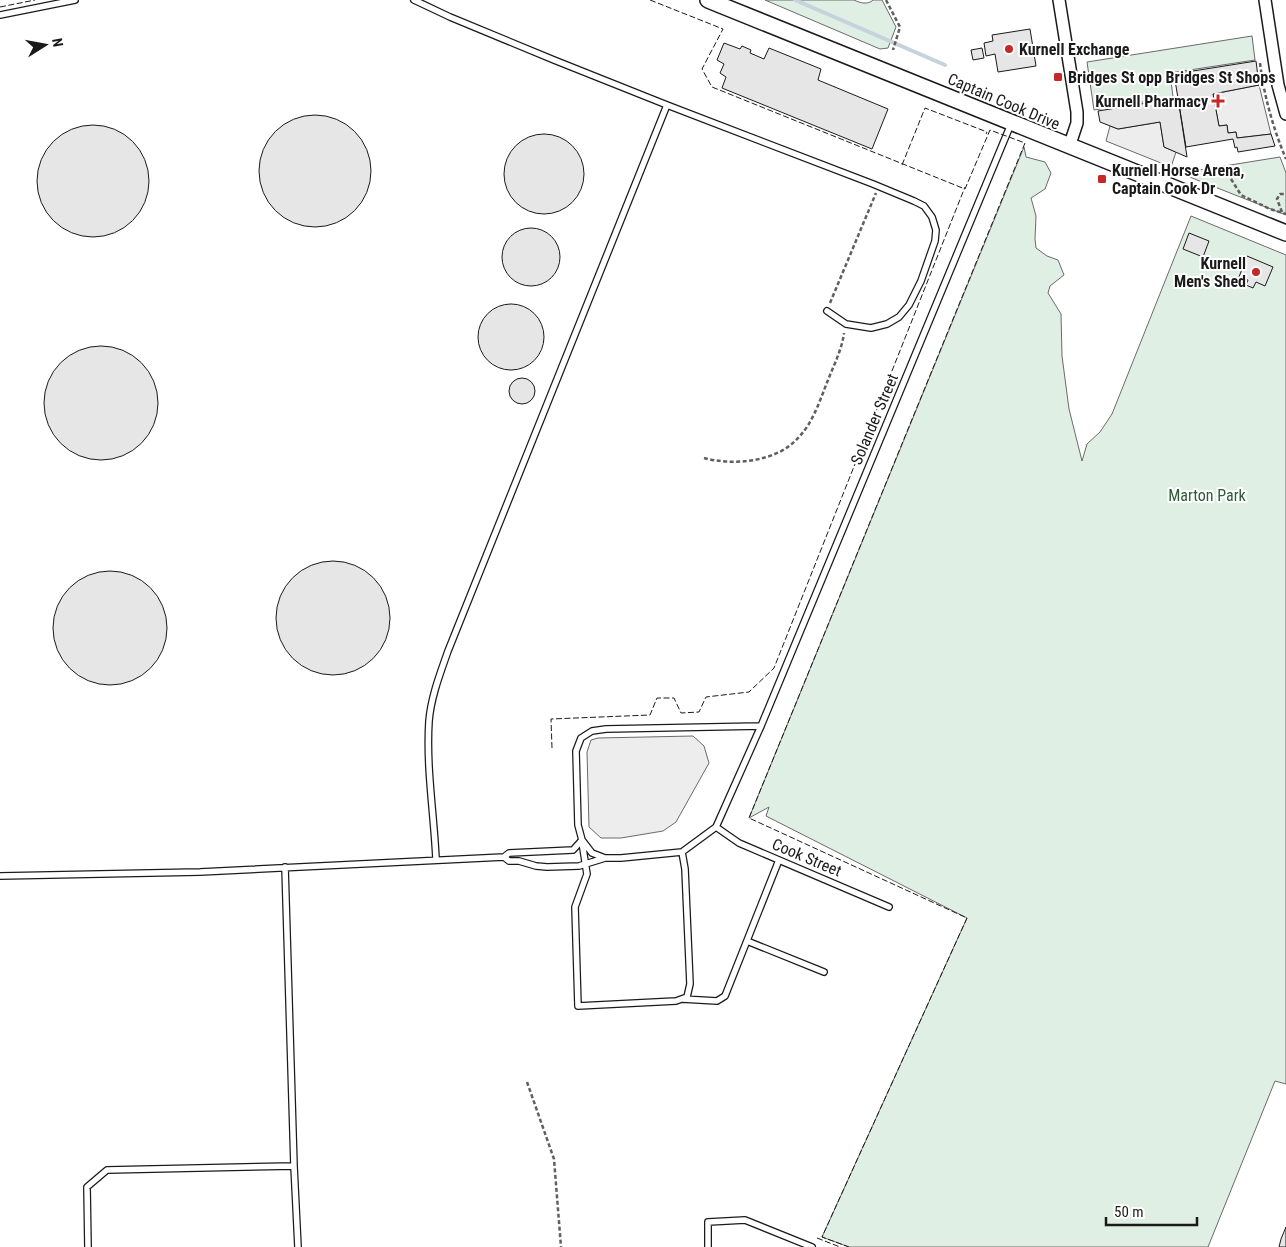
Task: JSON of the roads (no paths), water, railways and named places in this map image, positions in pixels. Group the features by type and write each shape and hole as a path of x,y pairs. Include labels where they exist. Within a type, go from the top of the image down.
{"main road":[{"name":"Captain Cook Drive","path":"708,0 1286,234"}],"street":[{"path":"1059,0 1077,112 1077,123 1069,147"},
{"path":"1265,0 1278,85 1286,114"}],"lane":[{"path":"0,15 75,0"},
{"path":"414,0 450,18 667,105 873,184 924,206 932,217 936,230 935,241 921,280 908,305 899,317 887,324 871,328 846,324 827,311"},
{"path":"436,859 429,720 437,682 667,105"},
{"name":"Solander Street","path":"682,852 716,827 761,726 1012,123"},
{"path":"504,857 509,861 519,861 536,866 579,866 585,864 605,858 682,852 685,869 690,984 687,997 676,1002 578,1006 574,907 587,874 585,864 582,840 578,825 576,751 581,738 592,731 606,729 761,726"},
{"name":"Cook Street","path":"716,827 739,843 889,907"},
{"path":"0,876 200,872 504,857 509,853 572,850 582,840"},
{"path":"582,840 592,853 605,858"},
{"path":"682,999 717,1001 725,996 779,860"},
{"path":"285,867 298,1247"},
{"path":"747,941 824,972"},
{"path":"88,1247 87,1187 106,1170 294,1166"},
{"path":"708,1247 708,1222 738,1219 745,1220 812,1247"}],"waterway":[{"path":"795,0 945,65"}],"place":[{"name":"Kurnell Exchange","path":"1009,49"},
{"name":"Bridges St opp Bridges St Shops","path":"1058,77"},
{"name":"Kurnell Pharmacy","path":"1218,101"},
{"name":"Kurnell Horse Arena, Captain Cook Dr","path":"1102,179"},
{"name":"Kurnell Men's Shed","path":"1256,272"}],"park label":[{"name":"Marton Park","path":"1207,495"}]}
